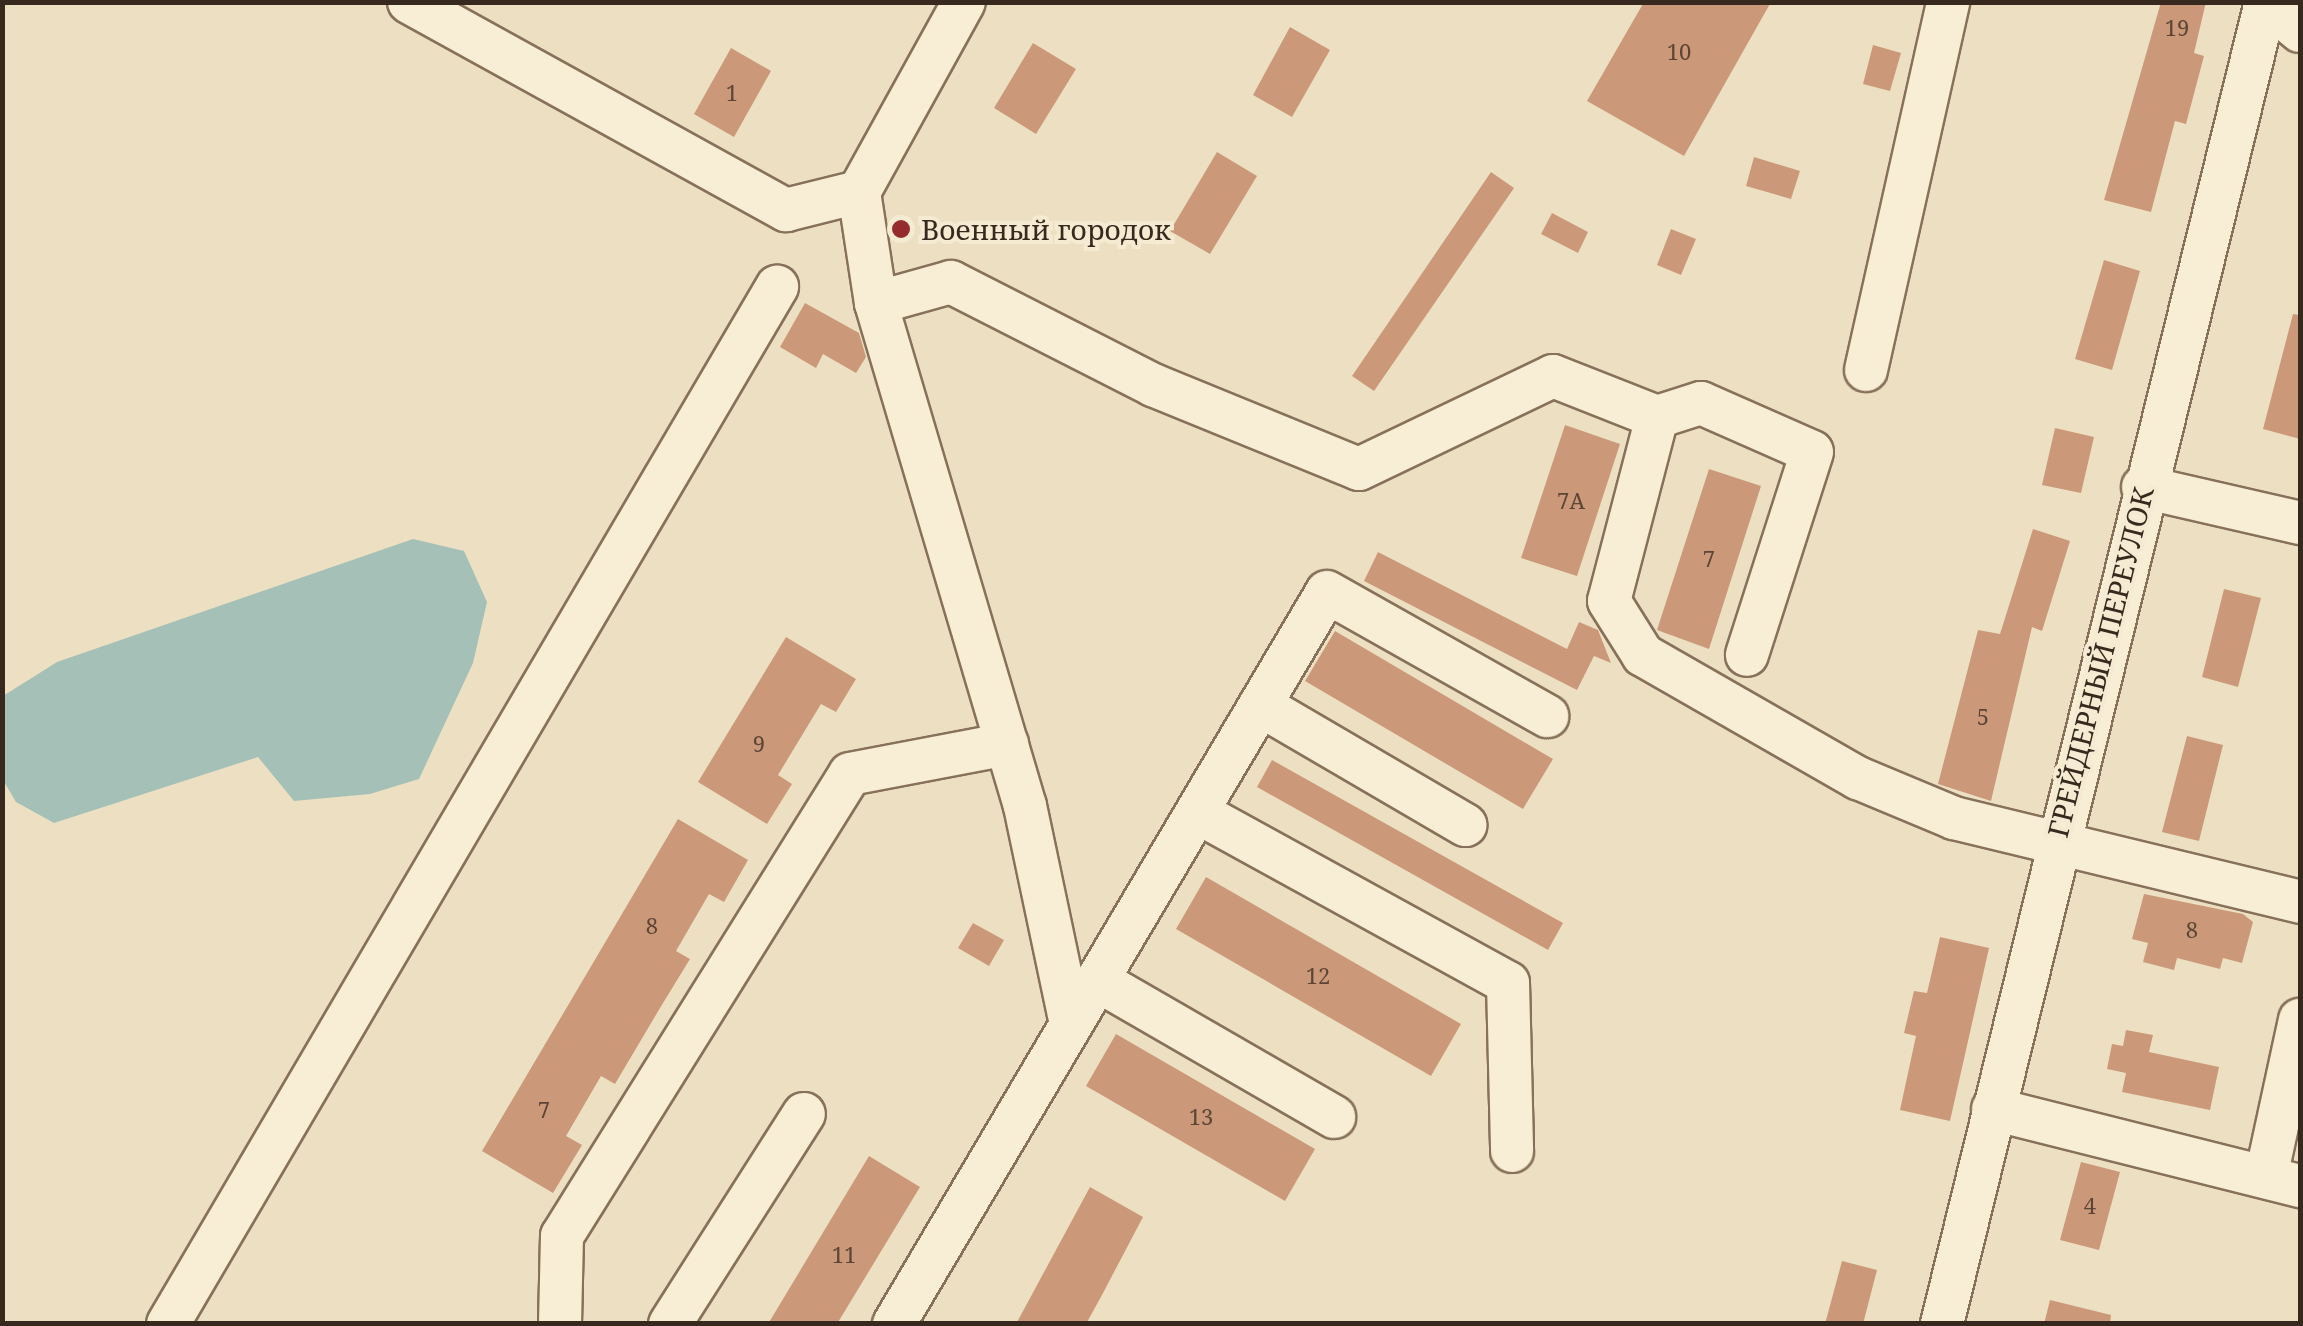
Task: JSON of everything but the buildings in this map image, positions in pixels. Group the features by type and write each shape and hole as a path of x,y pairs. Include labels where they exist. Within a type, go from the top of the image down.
{"street":[{"path":"408,2 786,210 859,192"},
{"path":"964,2 859,192 876,303 1007,744 1071,1024"},
{"path":"1866,370 1948,2"},
{"path":"2266,3 2300,31"},
{"name":"ГРЕЙДЕРНЫЙ ПЕРЕУЛОК","path":"1942,1324 2054,842 2266,3"},
{"path":"876,303 951,282 1153,385 1359,469 1553,376 1656,417 1701,403 1812,452 1747,655"},
{"path":"168,1324 777,287"},
{"path":"1656,417 1609,601 1643,655 1858,778 1954,818 2300,902"},
{"path":"2144,487 2300,522"},
{"path":"894,1324 1327,592 1547,716"},
{"path":"1260,705 1464,825"},
{"path":"560,1324 562,1236 850,774 1007,744"},
{"path":"1197,812 1508,984 1512,1151"},
{"path":"1098,980 1334,1117"},
{"path":"1992,1109 2283,1181 2300,1020"},
{"path":"670,1324 804,1114"}],"water":[{"path":"413,539 464,551 487,602 473,663 419,779 370,794 294,801 258,757 54,823 16,802 3,780 3,696 57,662"}],"place":[{"name":"Военный городок","path":"901,229"}]}
